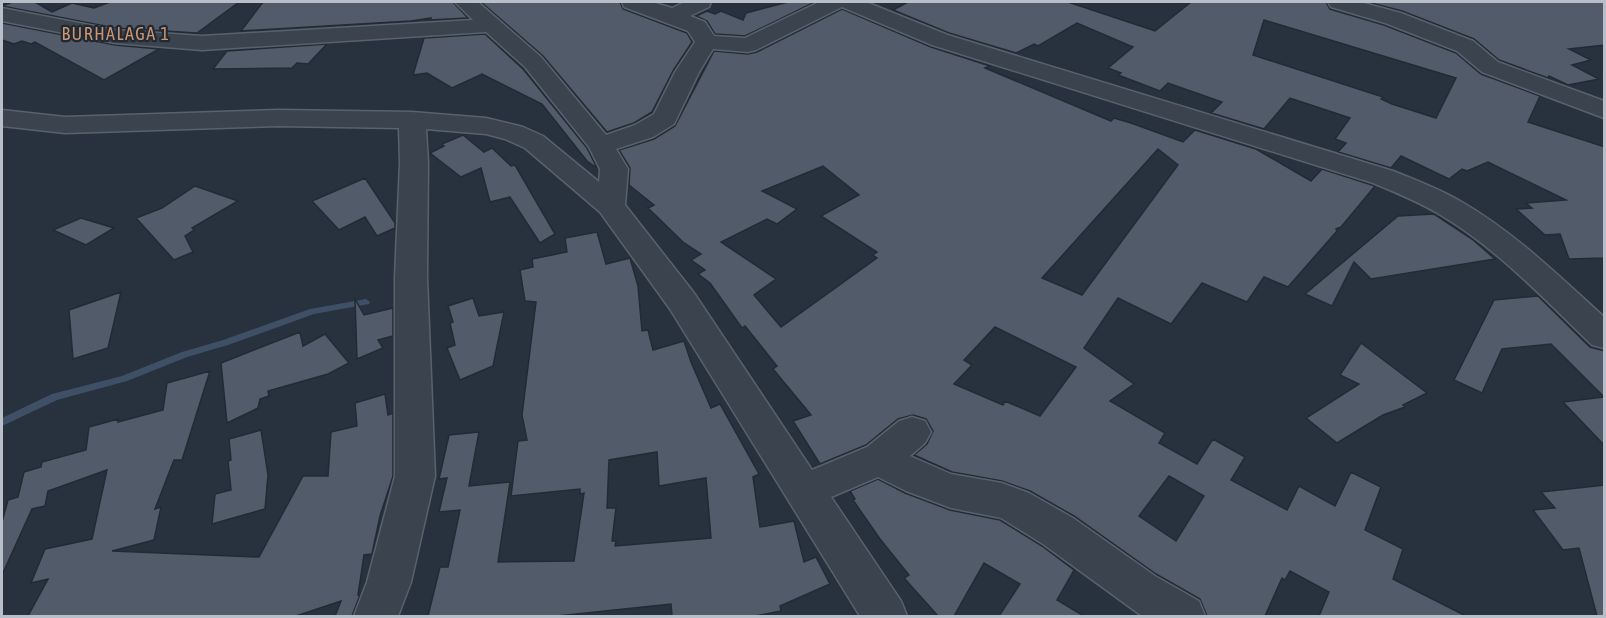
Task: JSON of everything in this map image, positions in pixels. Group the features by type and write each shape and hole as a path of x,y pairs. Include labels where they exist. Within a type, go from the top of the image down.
{"street":[{"path":"466,2 533,62 601,145 614,169 610,206"},
{"path":"632,2 697,27 706,42"},
{"path":"673,16 701,2"},
{"path":"706,42 748,45 835,2"},
{"path":"849,2 940,40 1371,173 1412,189 1450,208 1480,228 1510,251 1605,336"},
{"path":"1340,2 1393,18 1465,46 1490,67 1605,110"},
{"path":"2,14 66,29 128,39 199,43 231,43 349,33 445,30 490,25"},
{"path":"601,145 644,131 664,119 687,72 706,42"},
{"path":"2,119 64,125 279,117 412,120 452,122 514,133 534,142 610,206 645,250 682,301 885,616"},
{"path":"376,616 389,582 415,476 411,277 414,163 412,120"},
{"path":"804,491 881,458 912,432"},
{"path":"881,458 940,487 1012,504 1081,546 1154,602 1183,616"}],"building":[{"path":"12,2 35,2 52,12 72,3 94,8 110,2 239,2 197,33 115,28 2,6"},
{"path":"263,2 453,2 468,18 430,20 431,18 241,31"},
{"path":"481,2 620,2 623,9 687,33 692,42 673,71 652,112 634,123 607,132 543,56"},
{"path":"788,2 815,2 745,36 715,34 707,21 696,16 707,11 715,14 721,11 743,20 746,13"},
{"path":"908,2 1068,2 1155,31 1191,2 1326,2 1330,9 1384,25 1456,53 1481,74 1540,96 1528,122 1605,147 1605,258 1569,259 1560,234 1545,235 1516,209 1532,208 1526,203 1566,200 1488,162 1467,171 1462,169 1449,179 1401,156 1391,168 1338,152 1346,143 1335,139 1350,118 1290,98 1264,129 1211,113 1222,102 1168,83 1160,91 1118,75 1121,73 1108,68 1133,47 1077,23 1038,46 1034,44 1016,53 949,33 893,10","holes":["1264,20 1456,78 1436,118 1392,104 1381,99 1383,97 1253,55"]},
{"path":"1367,2 1605,2 1605,45 1569,49 1591,60 1572,65 1599,79 1568,85 1549,76 1548,78 1499,60 1474,39 1402,11"},
{"path":"842,9 931,47 990,66 985,68 1111,121 1114,118 1183,142 1195,130 1256,149 1311,181 1322,169 1375,186 1288,287 1264,277 1247,302 1202,283 1171,324 1118,298 1084,348 1134,384 1110,401 1165,433 1159,443 1197,464 1213,439 1245,457 1231,480 1287,510 1299,486 1335,506 1351,472 1381,487 1365,530 1403,549 1393,579 1466,616 1319,616 1329,592 1290,571 1285,580 1282,578 1265,616 1207,616 1200,599 1156,574 1074,516 1030,491 1002,481 952,472 914,455 927,444 933,431 926,419 913,415 898,419 866,445 820,464 793,421 811,415 773,369 777,366 745,326 742,328 710,283 698,274 705,270 691,260 701,254 684,243 648,208 654,205 629,185 630,168 619,150 654,139 675,126 714,51 748,54 757,52","holes":["1158,149 1178,165 1082,295 1042,278","823,166 859,195 821,216 877,252 873,255 877,258 781,327 754,295 776,279 721,242 767,219 777,224 797,209 762,191","995,327 1076,367 1040,416 1005,401 1003,405 954,384 972,365 964,360","1169,476 1204,496 1176,541 1139,516"]},
{"path":"2,23 115,45 159,49 104,80 35,42 31,44 22,41 14,44 2,40"},
{"path":"485,34 523,69 587,148 597,168 587,161 542,104 482,74 452,88 427,73 413,75 424,38"},
{"path":"327,44 308,64 297,63 292,68 213,69 227,51"},
{"path":"463,135 484,152 492,148 511,166 515,165 555,234 540,243 510,197 490,202 481,168 461,177 430,153 444,146 442,144"},
{"path":"365,178 395,223 395,228 377,236 365,217 339,230 312,201"},
{"path":"195,186 238,201 192,228 194,230 185,236 193,252 174,260 136,218 162,208"},
{"path":"1434,214 1472,239 1495,259 1371,279 1354,262 1332,306 1305,294 1398,216"},
{"path":"81,218 114,228 86,245 53,230"},
{"path":"597,232 606,264 630,258 638,286 642,331 648,330 653,350 684,341 711,408 720,404 759,474 753,477 760,527 794,521 804,562 816,557 830,584 780,606 781,611 755,616 672,616 671,604 557,616 428,616 440,567 448,567 460,510 439,512 447,478 439,479 449,435 479,432 469,486 510,482 498,562 574,561 584,493 580,494 580,489 511,496 518,441 527,440 522,415 536,302 525,301 520,270 533,267 532,259 567,252 565,238","holes":["657,452 659,486 706,478 711,538 615,546 616,541 612,541 616,508 607,508 609,460"]},
{"path":"121,292 108,348 73,359 69,310"},
{"path":"1538,296 1590,347 1605,351 1605,446 1563,402 1604,397 1551,344 1502,349 1482,393 1454,380 1494,300"},
{"path":"473,298 479,316 504,312 493,366 460,380 447,348 455,345 450,323 453,322 448,306"},
{"path":"355,299 364,315 393,308 393,336 378,340 383,348 357,359"},
{"path":"300,332 303,346 325,334 349,363 328,374 268,391 269,396 260,399 258,408 227,423 221,363"},
{"path":"1361,343 1427,393 1403,405 1405,407 1383,415 1337,443 1306,418 1359,384 1340,375"},
{"path":"210,371 182,460 174,460 155,509 161,507 154,540 112,551 259,557 303,476 328,476 331,432 357,426 355,403 385,394 388,415 393,413 393,476 380,516 372,554 364,555 358,595 360,595 352,616 335,616 341,601 296,616 28,616 48,579 31,583 45,549 92,539 107,470 48,491 45,506 32,509 2,575 2,522 8,500 18,497 24,472 41,467 42,462 86,450 89,427 163,410 167,383"},
{"path":"261,430 268,475 265,509 212,524 215,494 231,490 228,461 231,460 229,439"},
{"path":"878,479 905,493 950,510 1000,520 1042,546 1074,570 1057,600 1084,616 999,616 1020,584 984,563 954,616 938,616 904,578 909,575 853,500 855,499 850,491"},
{"path":"1605,485 1605,616 1597,616 1579,548 1563,550 1533,510 1555,508 1541,492"}],"waterway":[{"path":"2,422 55,397 124,379 185,354 225,343 313,311 366,302"}],"district":[{"name":"BURHALAGA 1","path":"116,34"}]}
